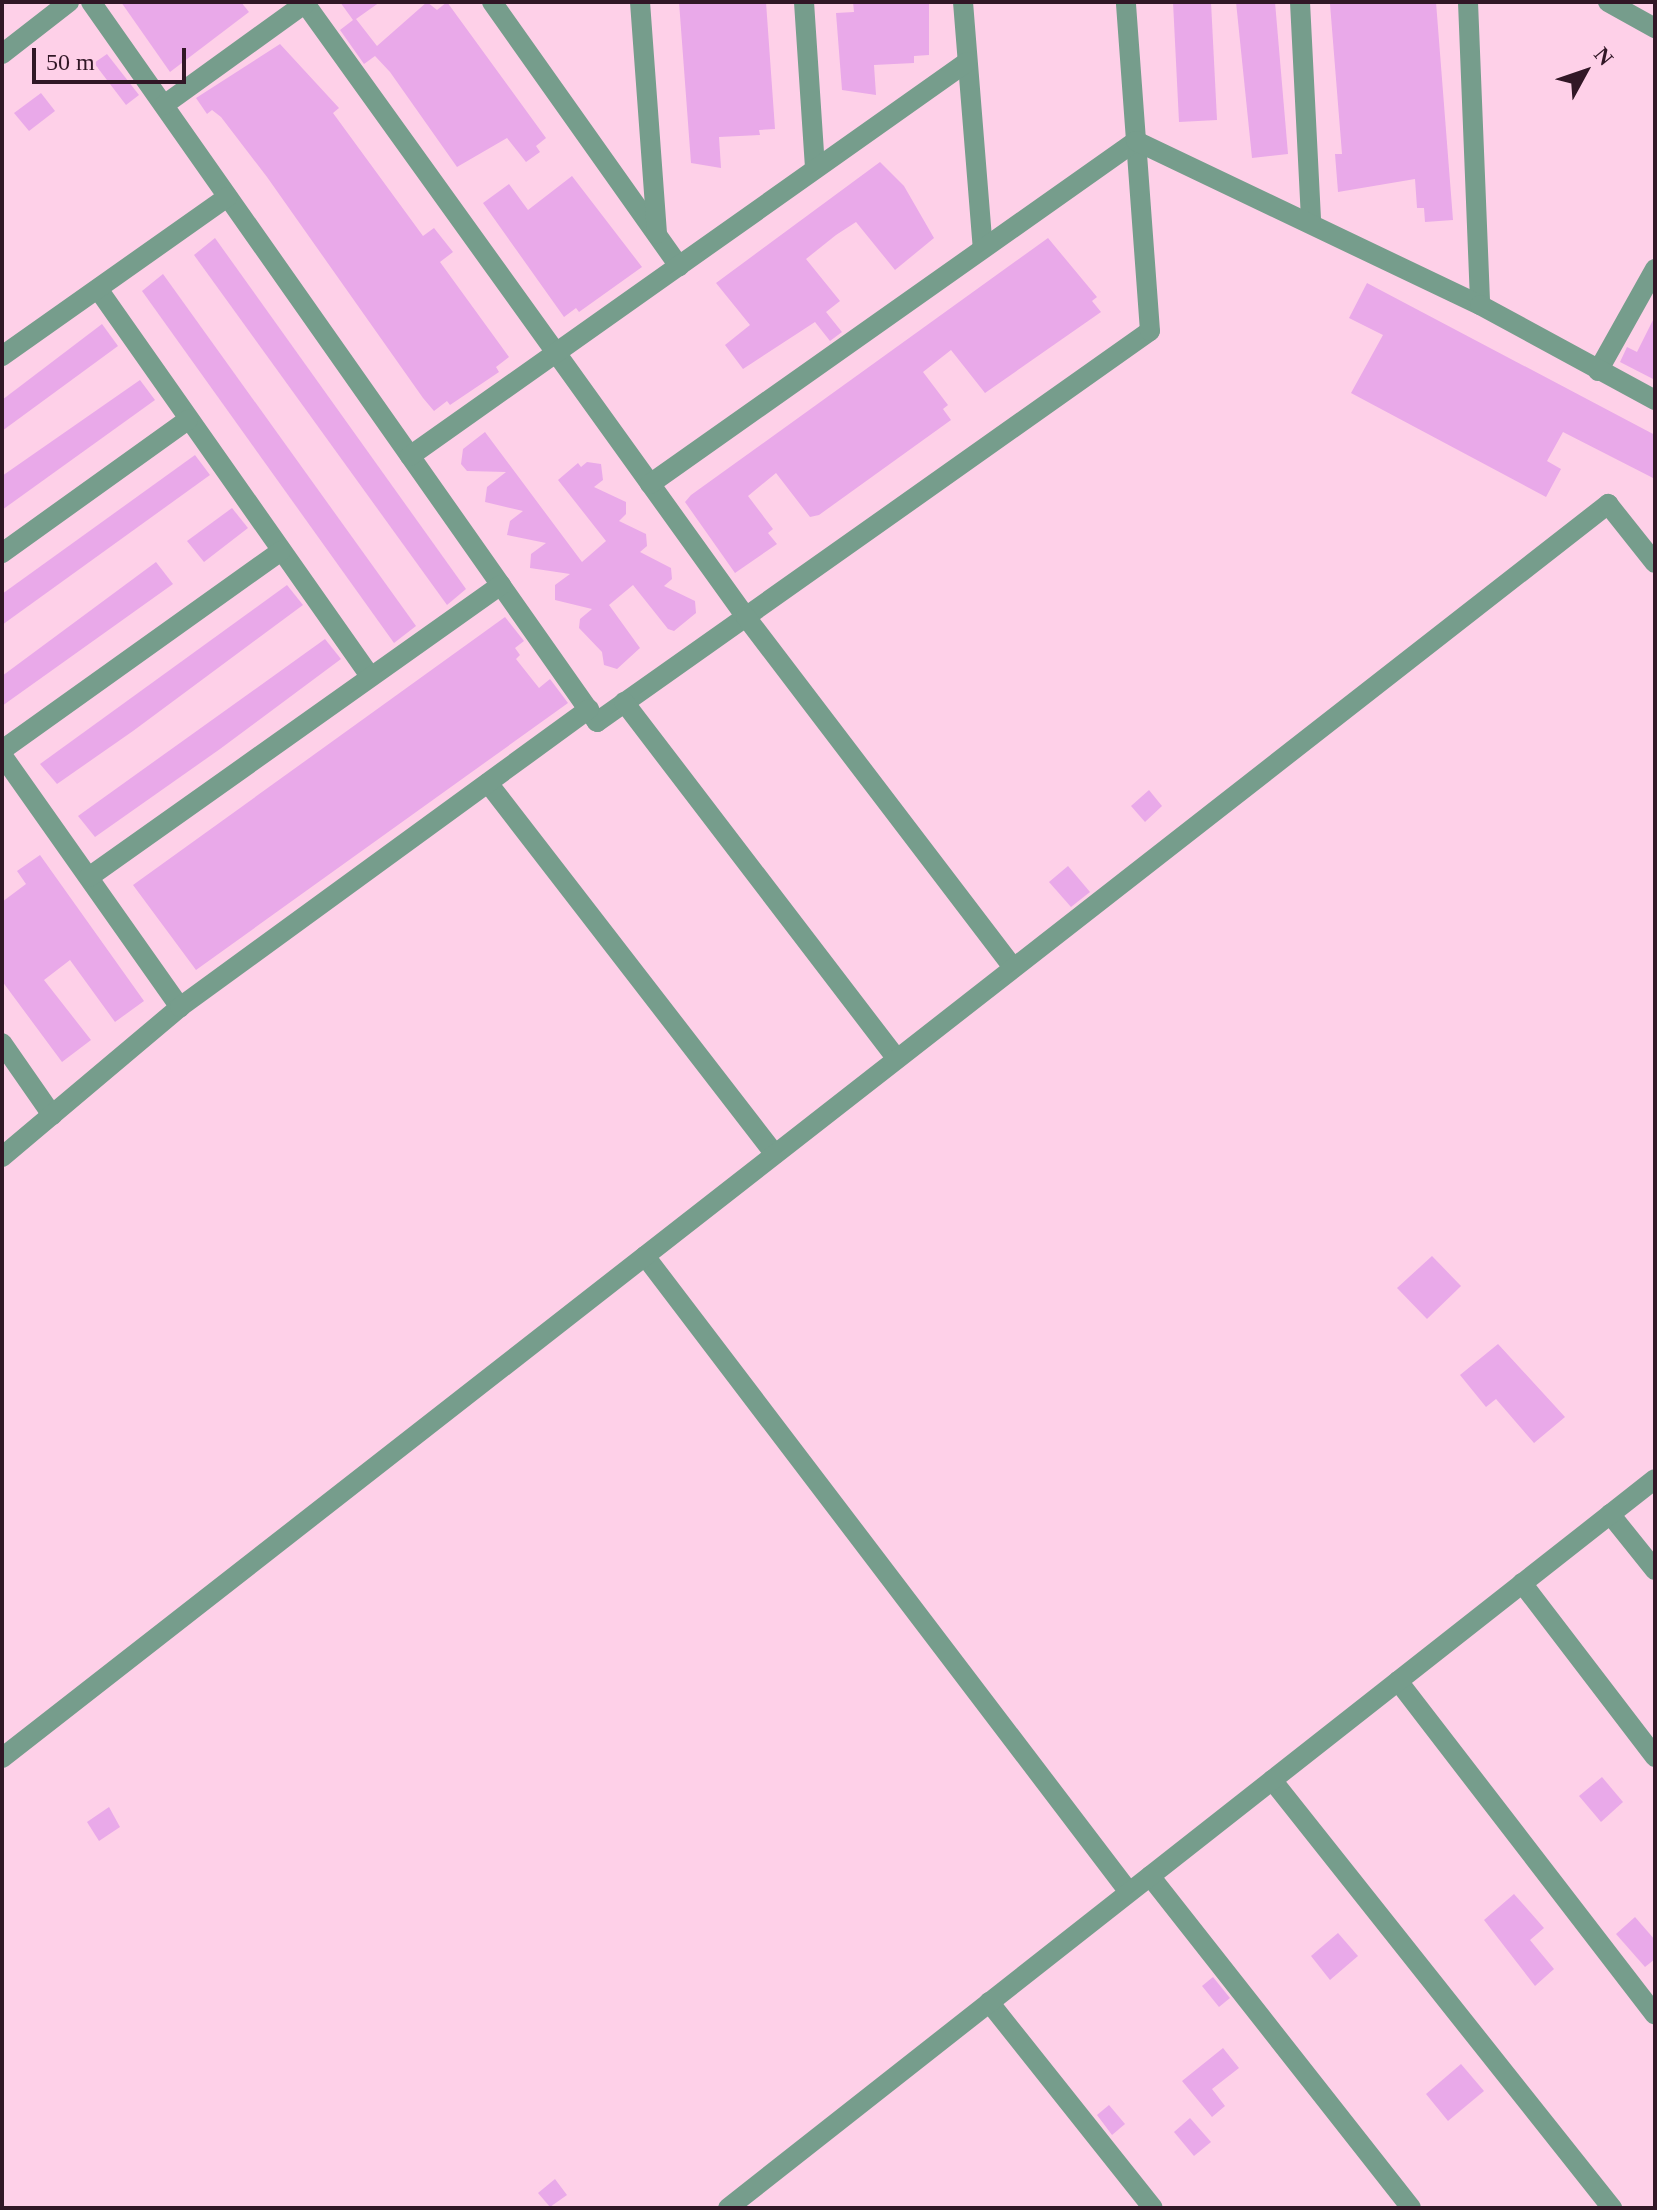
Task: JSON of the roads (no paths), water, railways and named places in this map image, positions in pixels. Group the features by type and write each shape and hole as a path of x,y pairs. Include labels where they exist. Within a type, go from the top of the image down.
{"street":[{"path":"2,54 69,2"},
{"path":"91,2 597,722 1150,331 1126,2"},
{"path":"492,2 679,266"},
{"path":"640,2 657,234"},
{"path":"804,2 815,169"},
{"path":"963,2 983,248"},
{"path":"1300,2 1311,221"},
{"path":"1468,2 1480,305"},
{"path":"1608,2 1655,28"},
{"path":"164,105 305,3 746,617 1013,968"},
{"path":"410,456 967,62"},
{"path":"1136,141 1311,221 1480,305 1655,400"},
{"path":"650,484 1136,141"},
{"path":"2,356 227,197"},
{"path":"1598,371 1655,269"},
{"path":"98,289 370,676"},
{"path":"2,553 188,420"},
{"path":"2,1758 1608,504 1655,563"},
{"path":"180,1007 2,752 281,551"},
{"path":"89,877 501,585"},
{"path":"624,702 897,1059"},
{"path":"2,1157 180,1007 589,709"},
{"path":"488,783 775,1154"},
{"path":"2,1043 52,1115"},
{"path":"645,1256 1129,1892"},
{"path":"728,2208 1655,1479"},
{"path":"1610,1514 1655,1570"},
{"path":"1522,1583 1655,1757"},
{"path":"1398,1681 1655,2015"},
{"path":"1272,1780 1612,2208"},
{"path":"1150,1876 1411,2208"},
{"path":"989,2002 1153,2208"}]}
